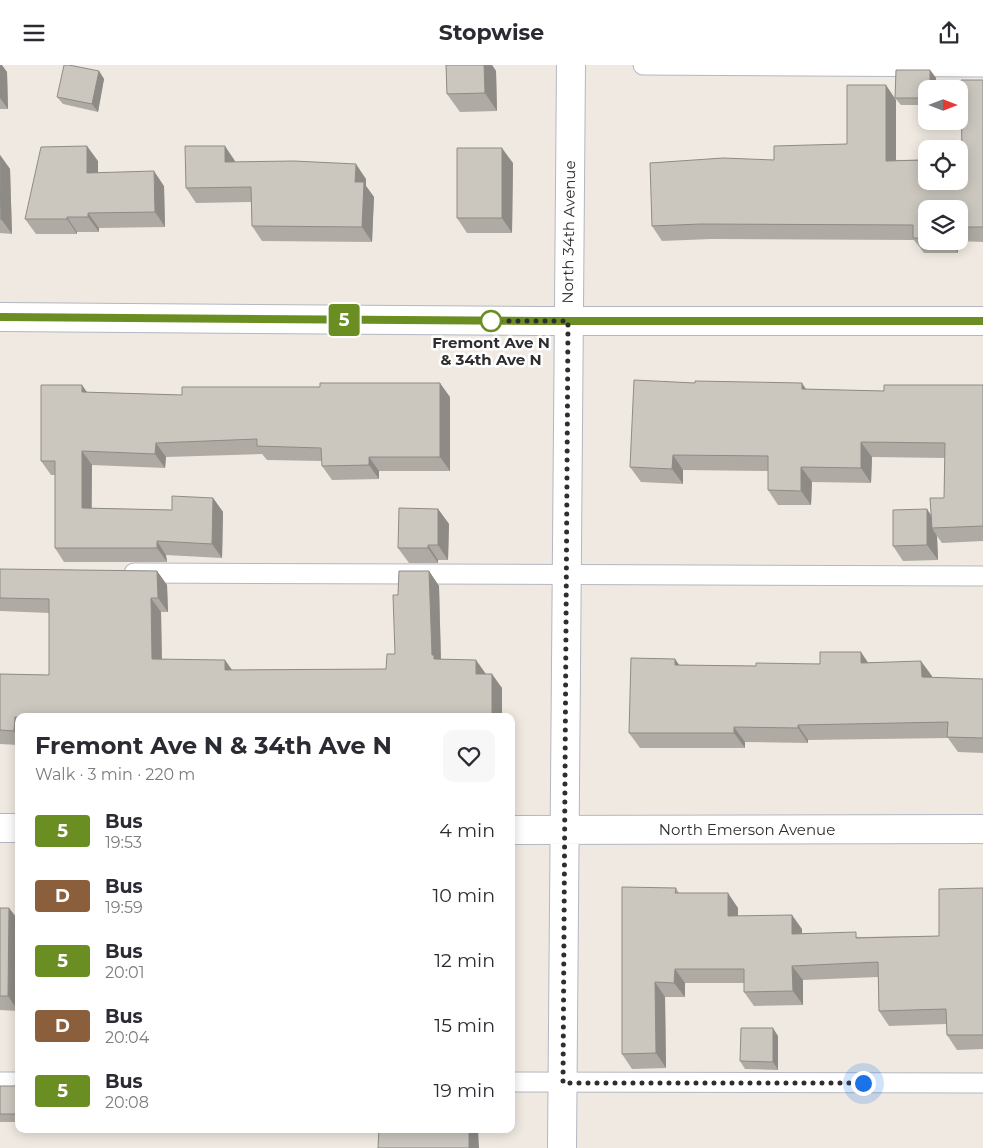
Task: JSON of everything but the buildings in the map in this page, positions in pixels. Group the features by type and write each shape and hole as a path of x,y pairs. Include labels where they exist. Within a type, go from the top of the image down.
{"street":[{"name":"North 34th Avenue","path":"562,1148 571,65"},
{"path":"0,317 568,321 983,321"},
{"path":"0,828 15,828"},
{"name":"North Emerson Avenue","path":"515,830 983,829"}],"lane":[{"path":"643,65 983,67"},
{"path":"119,573 983,576"},
{"path":"0,1083 15,1083"},
{"path":"515,1083 983,1083"}],"bus line":[{"name":"5","path":"0,317 537,321 983,321"}],"place":[{"name":"Fremont Ave N & 34th Ave N","path":"491,321"}],"route":[{"path":"491,321 568,321 563,796 563,1083 863,1083"}]}
